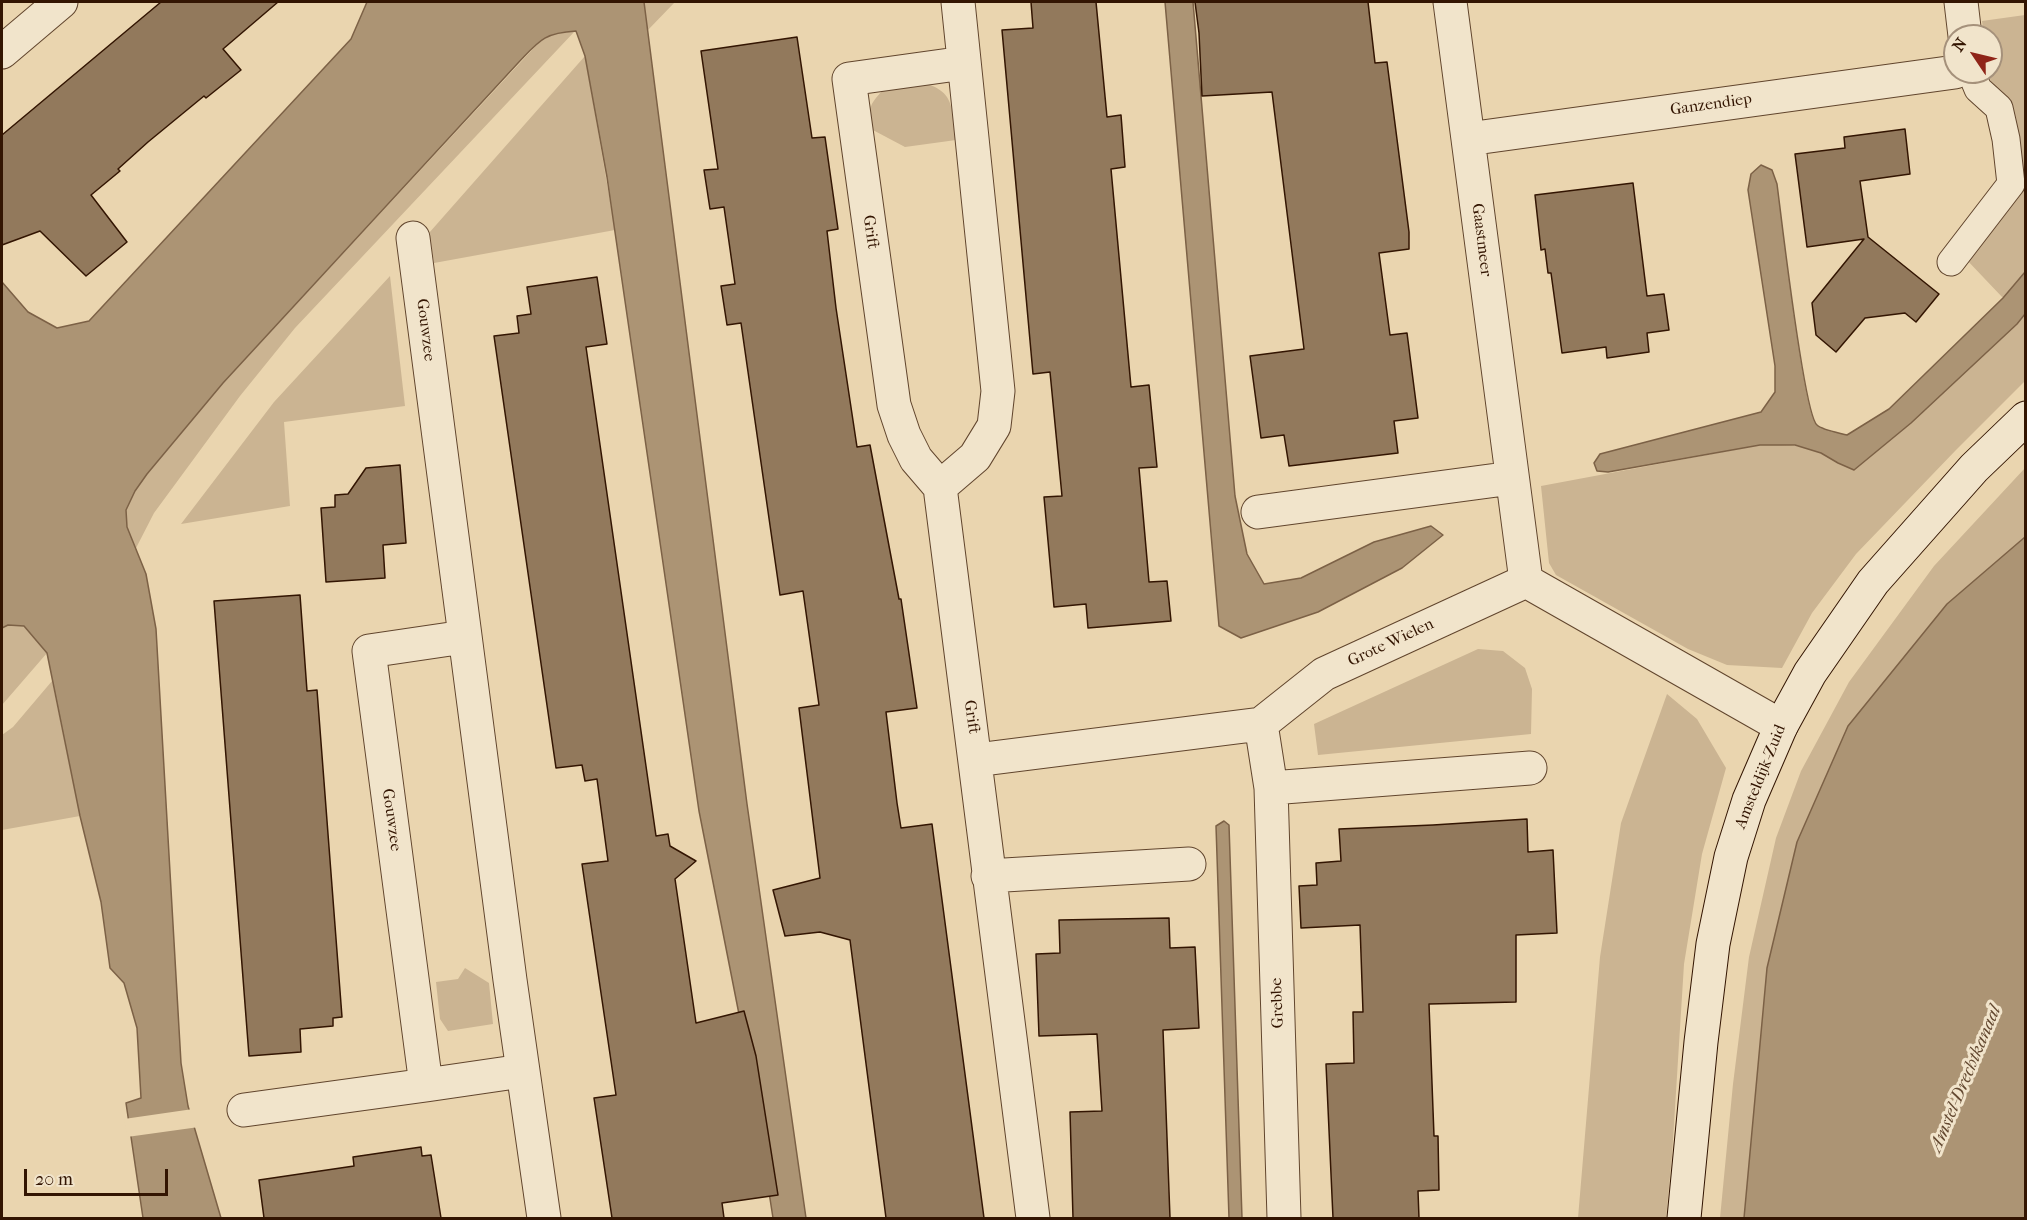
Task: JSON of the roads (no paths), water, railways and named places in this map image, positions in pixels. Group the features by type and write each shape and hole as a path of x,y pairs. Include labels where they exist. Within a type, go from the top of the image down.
{"street":[{"path":"940,487 975,457 994,426 998,391 958,2"},
{"name":"Gaastmeer","path":"1450,2 1526,581"},
{"path":"1961,2 1964,24"},
{"path":"2,52 50,5"},
{"name":"Grift","path":"964,63 849,79 894,405 904,435 916,459 940,487 1033,1218"},
{"name":"Ganzendiep","path":"1468,139 1943,74"},
{"name":"Gouwzee","path":"413,238 522,1071 544,1218"},
{"name":"Amsteldijk-Zuid","path":"1684,1218 1713,944 1731,857 1749,800 1781,726 1810,673 1873,582 1974,468 2025,418"},
{"path":"1258,512 1512,478"},
{"path":"1526,581 1781,726"},
{"name":"Grote Wielen","path":"1261,724 1324,674 1526,581"},
{"name":"Gouwzee","path":"426,1085 369,651 464,637"},
{"path":"976,760 1261,724"},
{"name":"Grebbe","path":"1261,724 1271,788 1284,1218"},
{"path":"1271,788 1530,768"},
{"path":"988,876 1189,864"},
{"path":"244,1110 522,1071"}],"lane":[{"path":"1951,262 2011,184 2006,139 1999,108 1978,89 1976,84"}],"water":[{"path":"367,2 644,2 747,804 806,1218 773,1218 750,1070 699,811 607,177 585,56 576,31 549,36 531,49 223,383 147,474 126,510 127,527 146,574 156,629 181,1063 188,1106 221,1218 143,1218 126,1103 141,1098 137,1028 124,983 110,968 101,902 80,816 47,653 24,626 8,625 2,628 2,282 28,312 57,328 89,321 351,39"},
{"path":"1165,2 1193,2 1235,496 1247,554 1264,584 1301,578 1374,542 1431,526 1443,535 1402,568 1318,612 1241,638 1219,626"},
{"path":"1761,165 1772,170 1777,184 1806,388 1812,413 1819,427 1847,435 1889,409 2003,298 2025,272 2025,314 1911,423 1854,470 1821,453 1795,445 1760,445 1608,472 1597,471 1594,463 1600,454 1761,412 1775,392 1775,366 1748,190 1751,174"},
{"name":"Amstel-Drechtkanaal","path":"2025,537 2025,1218 1744,1218 1767,968 1797,842 1848,726 1947,604"},
{"path":"1224,821 1229,825 1242,1218 1229,1218 1216,826"}]}
